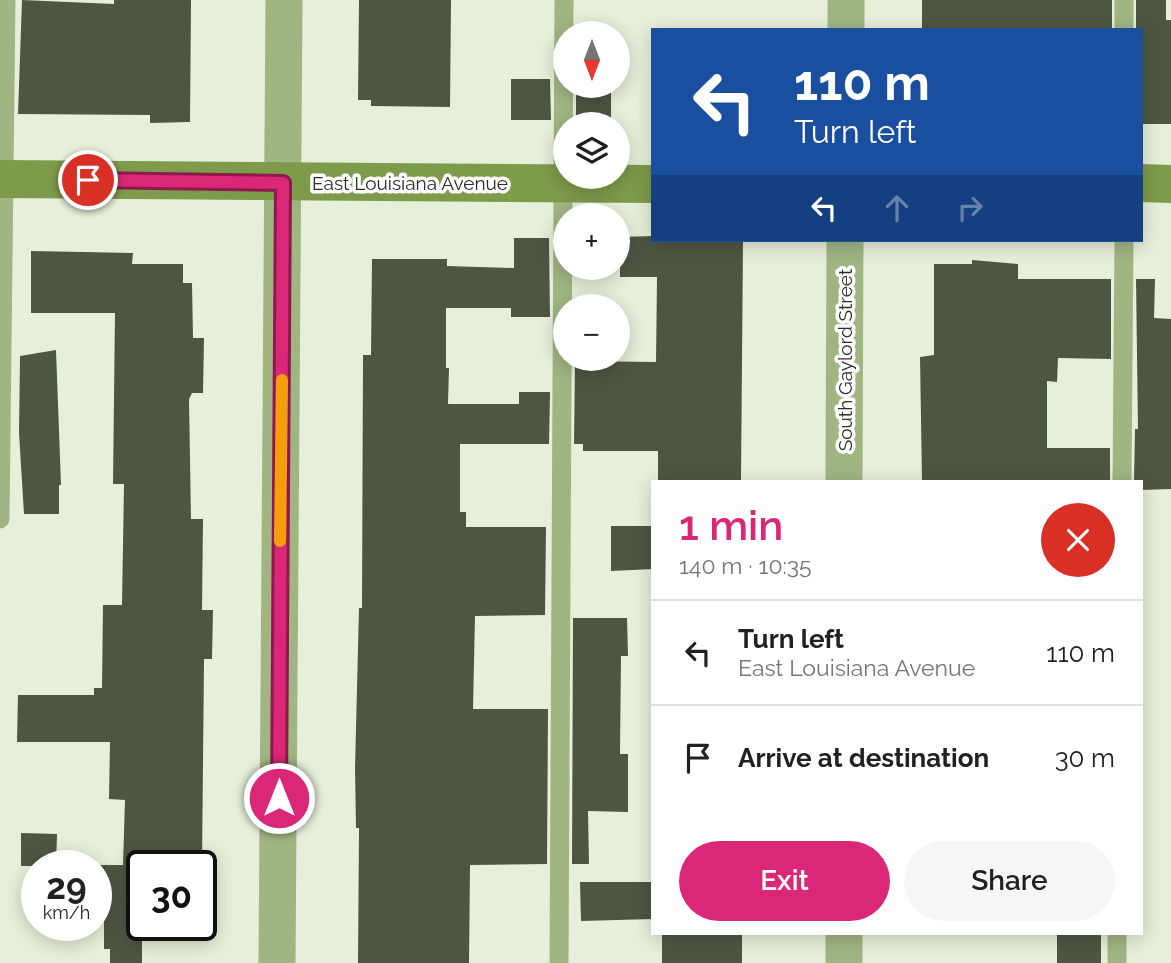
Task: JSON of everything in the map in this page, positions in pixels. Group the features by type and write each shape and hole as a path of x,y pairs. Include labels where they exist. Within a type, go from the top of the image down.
{"street":[{"path":"277,963 284,0"},
{"path":"846,0 846,28"},
{"name":"East Louisiana Avenue","path":"2,179 553,184"},
{"path":"1143,183 1171,184"},
{"name":"East Louisiana Avenue","path":"630,184 651,184"},
{"name":"South Gaylord Street","path":"844,480 845,242"},
{"path":"844,935 844,963"}],"lane":[{"path":"0,519 6,0"},
{"path":"564,0 564,112"},
{"path":"1124,0 1124,28"},
{"path":"559,963 564,189"},
{"path":"1122,480 1124,242"},
{"path":"1117,935 1117,963"}],"building":[{"path":"22,0 114,4 114,0 191,0 190,122 150,123 150,115 18,114"},
{"path":"359,0 451,0 450,107 371,106 371,100 358,100"},
{"path":"922,0 1112,0 1112,28 922,28"},
{"path":"1136,0 1166,0 1166,20 1171,20 1171,124 1143,124 1143,28 1136,28"},
{"path":"511,79 550,79 551,120 511,120"},
{"path":"576,98 611,98 611,112 576,112"},
{"path":"651,236 651,242 743,242 741,480 658,480 658,451 583,451 583,444 574,444 575,371 630,371 630,362 656,362 657,277 630,277 630,237"},
{"path":"514,238 549,238 550,317 511,317 511,308 446,308 446,368 449,368 448,404 519,404 519,392 550,392 549,444 460,444 460,512 466,512 466,527 546,527 545,615 475,616 473,709 548,709 547,864 470,865 469,963 358,963 359,828 356,828 355,769 359,608 362,608 363,355 371,355 372,259 447,259 447,266 514,268"},
{"path":"31,251 133,253 132,264 183,264 183,283 192,283 193,338 204,338 203,393 192,393 189,399 191,519 203,519 202,610 213,610 212,659 204,659 202,850 126,850 126,941 142,941 142,963 110,963 110,949 104,949 104,941 112,941 112,865 123,865 125,800 109,799 110,742 17,742 18,695 94,695 94,688 102,688 103,605 122,605 124,484 113,484 115,313 31,313"},
{"path":"972,260 1018,264 1018,279 1111,279 1111,359 1058,358 1057,382 1047,381 1047,448 1110,448 1110,480 922,480 920,357 934,355 934,264 972,264"},
{"path":"1136,279 1155,279 1154,318 1171,319 1171,489 1143,490 1143,480 1134,480 1135,429 1138,429"},
{"path":"56,350 61,485 59,514 24,514 19,433 20,356"},
{"path":"611,526 651,526 651,569 611,571"},
{"path":"573,618 627,618 628,656 621,656 620,754 628,754 628,812 588,811 589,864 572,864"},
{"path":"21,833 57,834 56,850 21,850"},
{"path":"580,882 651,882 651,919 581,921"},
{"path":"662,935 742,935 742,963 662,963"},
{"path":"1057,935 1101,935 1101,963 1057,963"}],"slow traffic":[{"path":"280,541 282,380"}],"route":[{"path":"88,180 283,183 279,798"}]}
